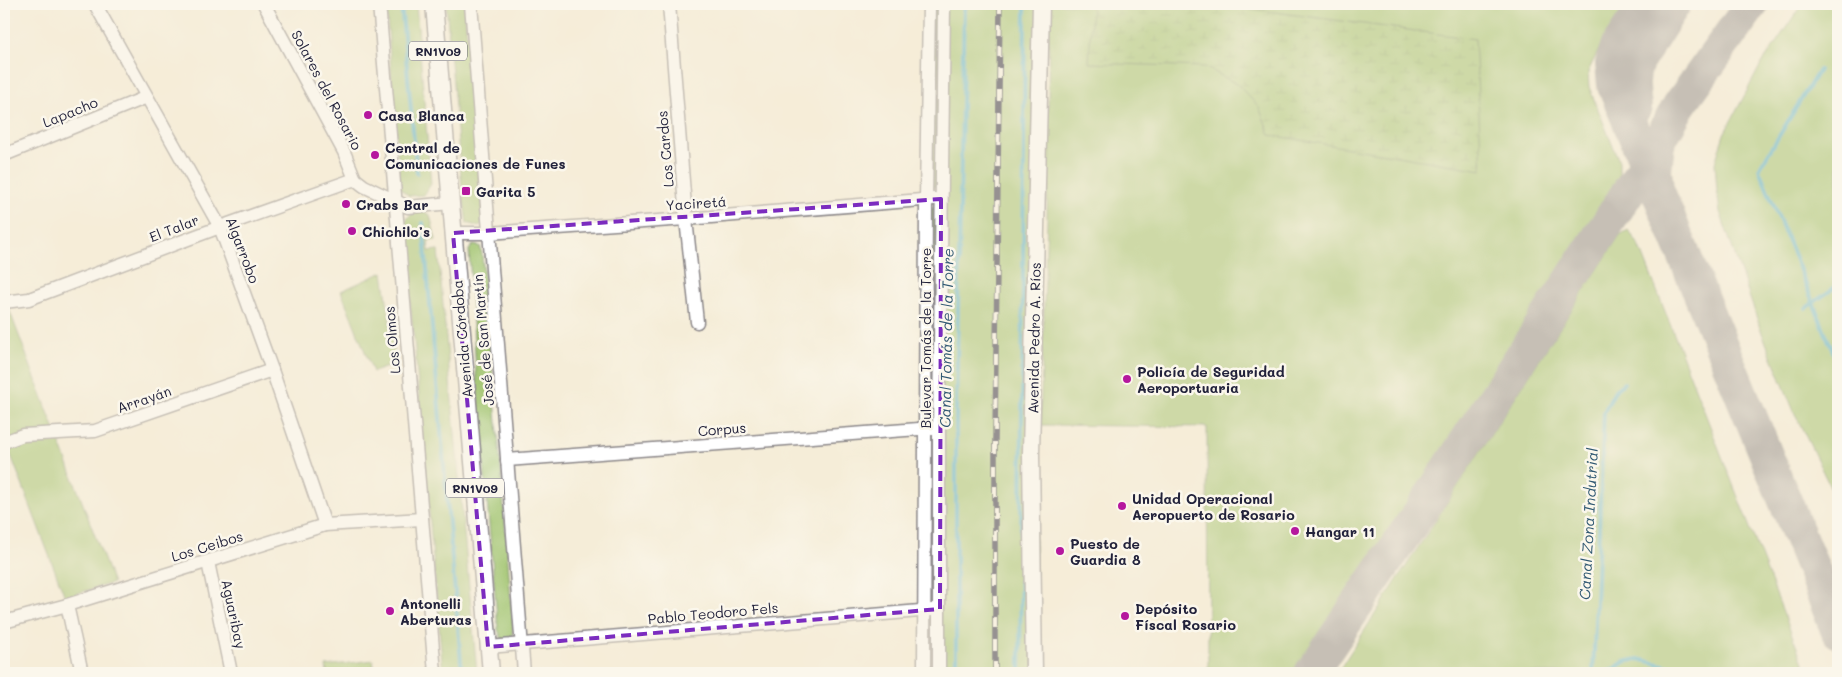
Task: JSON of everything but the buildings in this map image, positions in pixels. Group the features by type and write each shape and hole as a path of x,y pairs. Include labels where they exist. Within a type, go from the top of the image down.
{"main road":[{"name":"Avenida Córdoba","path":"434,4 491,673"},
{"name":"Avenida Pedro A. Ríos","path":"1034,673 1032,454 1041,4"}],"street":[{"name":"Algarrobo","path":"95,4 220,227 272,370 325,525"},
{"name":"Solares del Rosario","path":"264,4 344,152 355,179"},
{"name":"Los Olmos","path":"379,4 435,673"},
{"name":"José de San Martín","path":"471,4 524,673"},
{"name":"Los Cardos","path":"669,4 686,219 697,322"},
{"name":"Bulevar Tomás de la Torre","path":"924,673 926,200 929,4"},
{"name":"Bulevar Tomás de la Torre","path":"939,673 941,199 944,4"},
{"name":"Lapacho","path":"4,155 147,97"},
{"path":"355,179 364,186 408,207 451,203"},
{"name":"El Talar","path":"4,302 29,299 220,227 355,179"},
{"name":"Yaciretá","path":"454,233 489,233 941,199"},
{"name":"Arrayán","path":"4,442 22,435 95,431 272,370"},
{"name":"Corpus","path":"507,460 940,428"},
{"name":"Los Ceibos","path":"4,622 67,605 325,525 422,519"},
{"name":"Aguaribay","path":"208,562 231,673"},
{"path":"67,605 82,673"},
{"name":"Pablo Teodoro Fels","path":"488,647 940,610"}],"highlighted area":[{"path":"941,199 940,609 488,647 453,233"}],"green space":[{"path":"386,4 416,4 431,184 424,195 409,196 400,188"},
{"path":"446,4 464,4 484,221 479,227 467,223 463,196 471,194 470,187 462,188"},
{"path":"932,4 940,4 937,183 935,187 931,187"},
{"path":"944,4 1041,4 1034,673 939,673"},
{"path":"1049,4 1629,4 1601,45 1588,72 1589,87 1619,161 1619,176 1615,189 1300,673 1208,673 1207,427 1040,425 1047,219"},
{"path":"1092,4 1215,4 1475,39 1482,170 1270,135 1259,107 1237,84 1205,67 1089,63"},
{"path":"1802,4 1838,4 1838,503 1795,414 1762,333 1720,212 1717,191 1715,163 1724,134 1759,68"},
{"path":"931,208 935,208 937,211 933,419 929,419"},
{"path":"424,212 430,215 436,240 428,241 429,251 438,250 477,673 443,673 415,350 402,225 411,214"},
{"path":"1628,230 1639,245 1807,673 1337,673 1620,235"},
{"path":"473,245 480,246 482,254 513,627 512,638 502,639 498,630 476,373 469,250"},
{"path":"383,272 396,364 373,372 341,291"},
{"path":"4,296 113,583 65,597 4,437"},
{"path":"930,435 934,436 933,601 929,601"},
{"path":"373,660 375,673 327,673 326,666"}],"waterway":[{"path":"401,4 417,173"},
{"name":"Canal Tomás de la Torre","path":"956,673 956,411 964,4"},
{"path":"1020,673 1025,4"},
{"path":"1819,70 1759,169 1838,364"},
{"path":"423,223 462,673"},
{"path":"1806,308 1838,285"},
{"name":"Canal Zona Indutrial","path":"1593,673 1604,412 1616,389 1624,383"},
{"name":"Canal Zona Indutrial","path":"1607,673 1624,662 1638,659 1697,673"}],"taxiway":[{"path":"1646,4 1617,47 1612,64 1614,85 1652,178"},
{"path":"1635,107 1633,79 1637,62 1674,4"},
{"path":"1311,673 1434,491 1646,164 1680,104 1752,4"},
{"path":"1658,144 1655,170 1657,189 1818,581 1838,603"},
{"path":"1819,584 1838,632"}],"railway":[{"path":"995,673 995,440 1000,4"}],"place":[{"name":"Casa Blanca","path":"368,115"},
{"name":"Central de Comunicaciones de Funes","path":"375,155"},
{"name":"Garita 5","path":"466,191"},
{"name":"Crabs Bar","path":"346,204"},
{"name":"Chichilo’s","path":"352,231"},
{"name":"Policía de Seguridad Aeroportuaria","path":"1127,379"},
{"name":"Unidad Operacional Aeropuerto de Rosario","path":"1122,506"},
{"name":"Hangar 11","path":"1295,531"},
{"name":"Puesto de Guardia 8","path":"1060,551"},
{"name":"Antonelli Aberturas","path":"390,611"},
{"name":"Depósito Físcal Rosario","path":"1125,616"}]}
